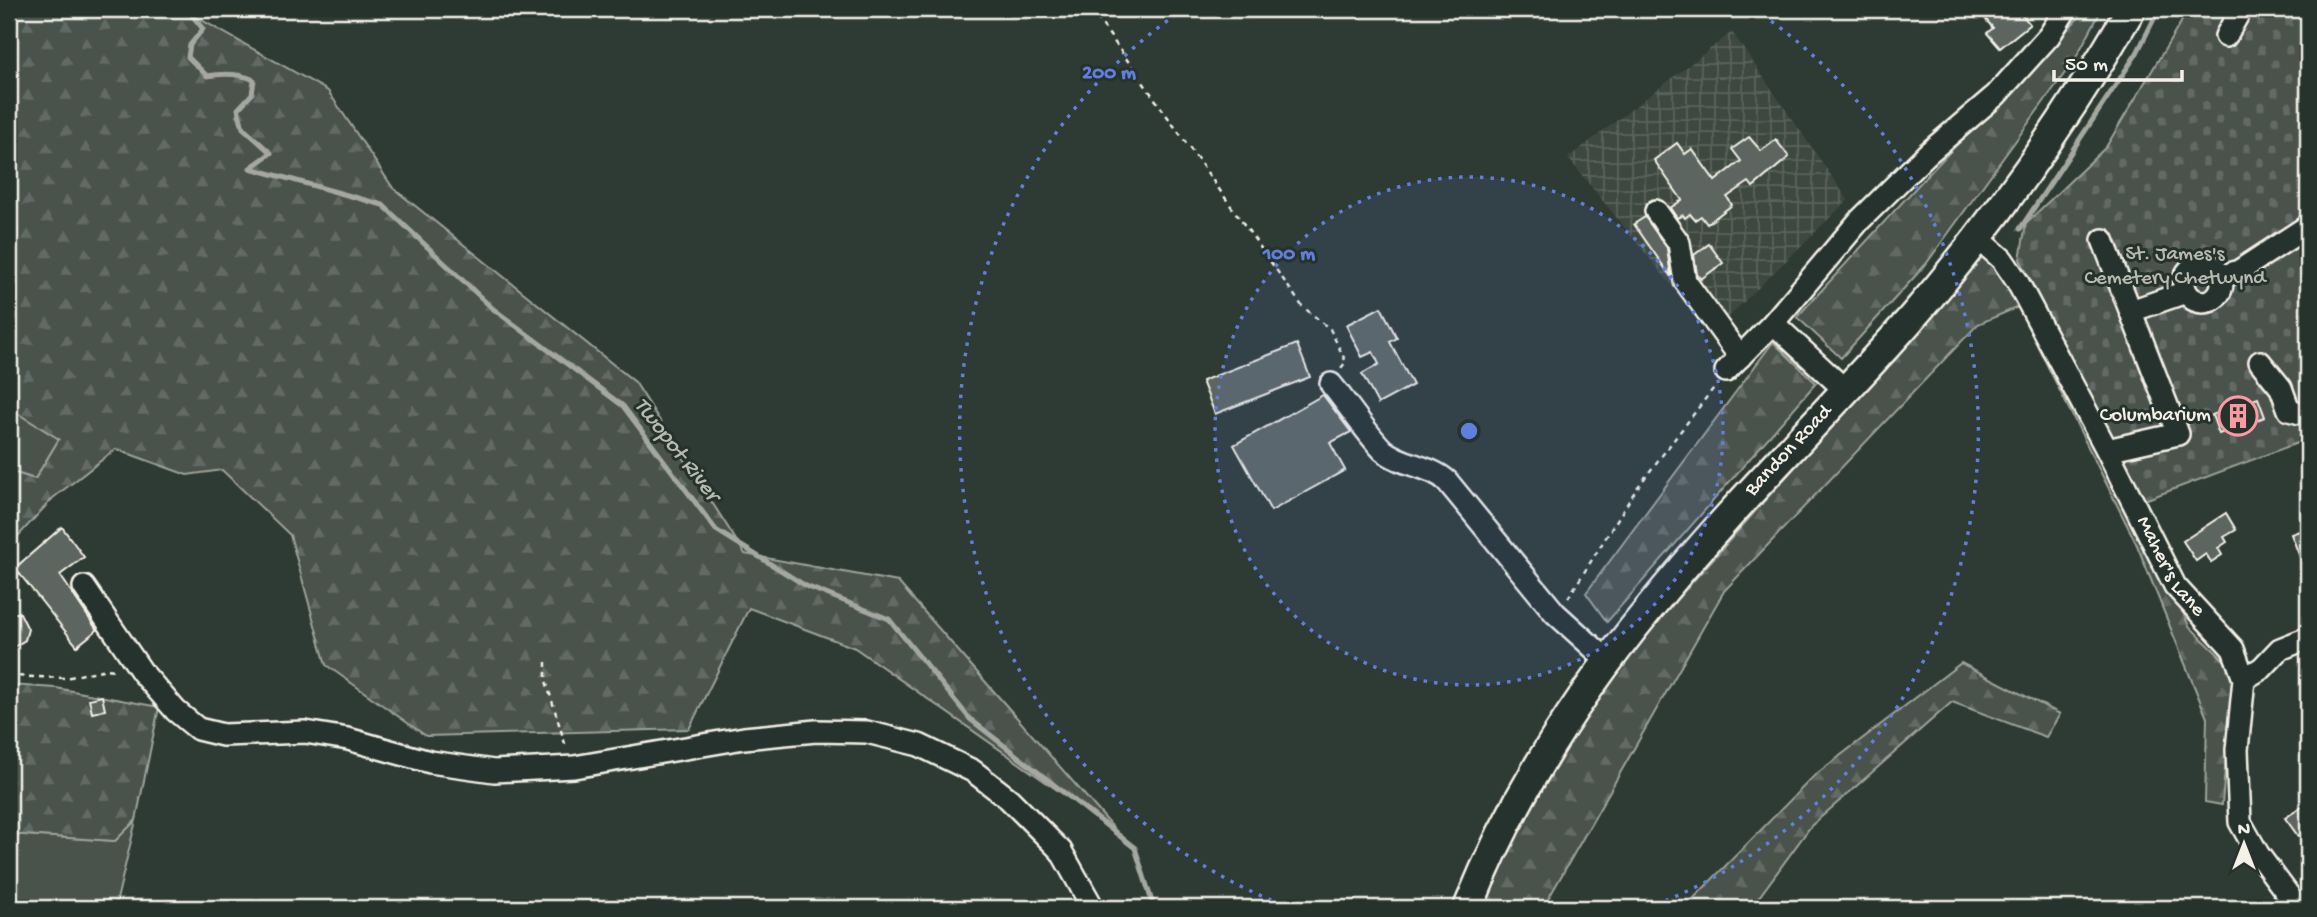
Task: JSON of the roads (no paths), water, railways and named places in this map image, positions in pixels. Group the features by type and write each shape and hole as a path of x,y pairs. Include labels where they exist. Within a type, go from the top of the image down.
{"main road":[{"name":"Bandon Road","path":"1468,908 1509,820 1548,749 1608,661 1719,527 1909,320 1978,238 2051,136 2099,64 2131,9"}],"street":[{"path":"1657,211 1679,243 1685,281 1733,364 1773,323 1859,221 1927,154 1996,95 2049,36 2066,9"},
{"path":"2226,36 2241,9"},
{"path":"2131,311 2186,292 2183,281 2185,275 2195,266 2213,267 2221,277 2239,271 2308,226"},
{"name":"Maher's Lane","path":"1978,238 2002,259 2017,281 2107,450 2175,586 2234,649 2244,679 2237,750 2240,822 2258,854 2298,908"},
{"path":"2103,240 2178,434 2107,450"},
{"path":"1773,323 1845,390"},
{"path":"2260,362 2281,388 2289,410 2308,415"},
{"path":"1331,384 1384,450 1409,465 1438,473 1447,481 1555,613 1608,661"},
{"path":"84,587 142,672 176,711 198,729 223,735 305,732 330,735 430,762 494,771 574,766 744,738 816,731 867,732 919,745 973,771 1009,799 1061,850 1093,908"},
{"path":"2244,679 2262,668 2280,649 2308,638"}],"waterway":[{"name":"Twopot River","path":"187,9 203,29 190,45 188,57 207,76 231,74 254,80 252,94 238,109 243,128 271,153 250,168 383,205 492,308 623,406 716,530 806,586 889,619 970,719 1135,848 1154,908"},
{"path":"2020,229 2137,53 2159,9"}],"place":[{"name":"Columbarium","path":"2238,416"}],"park label":[{"name":"St. James's Cemetery Chetwynd","path":"2175,267"}]}
